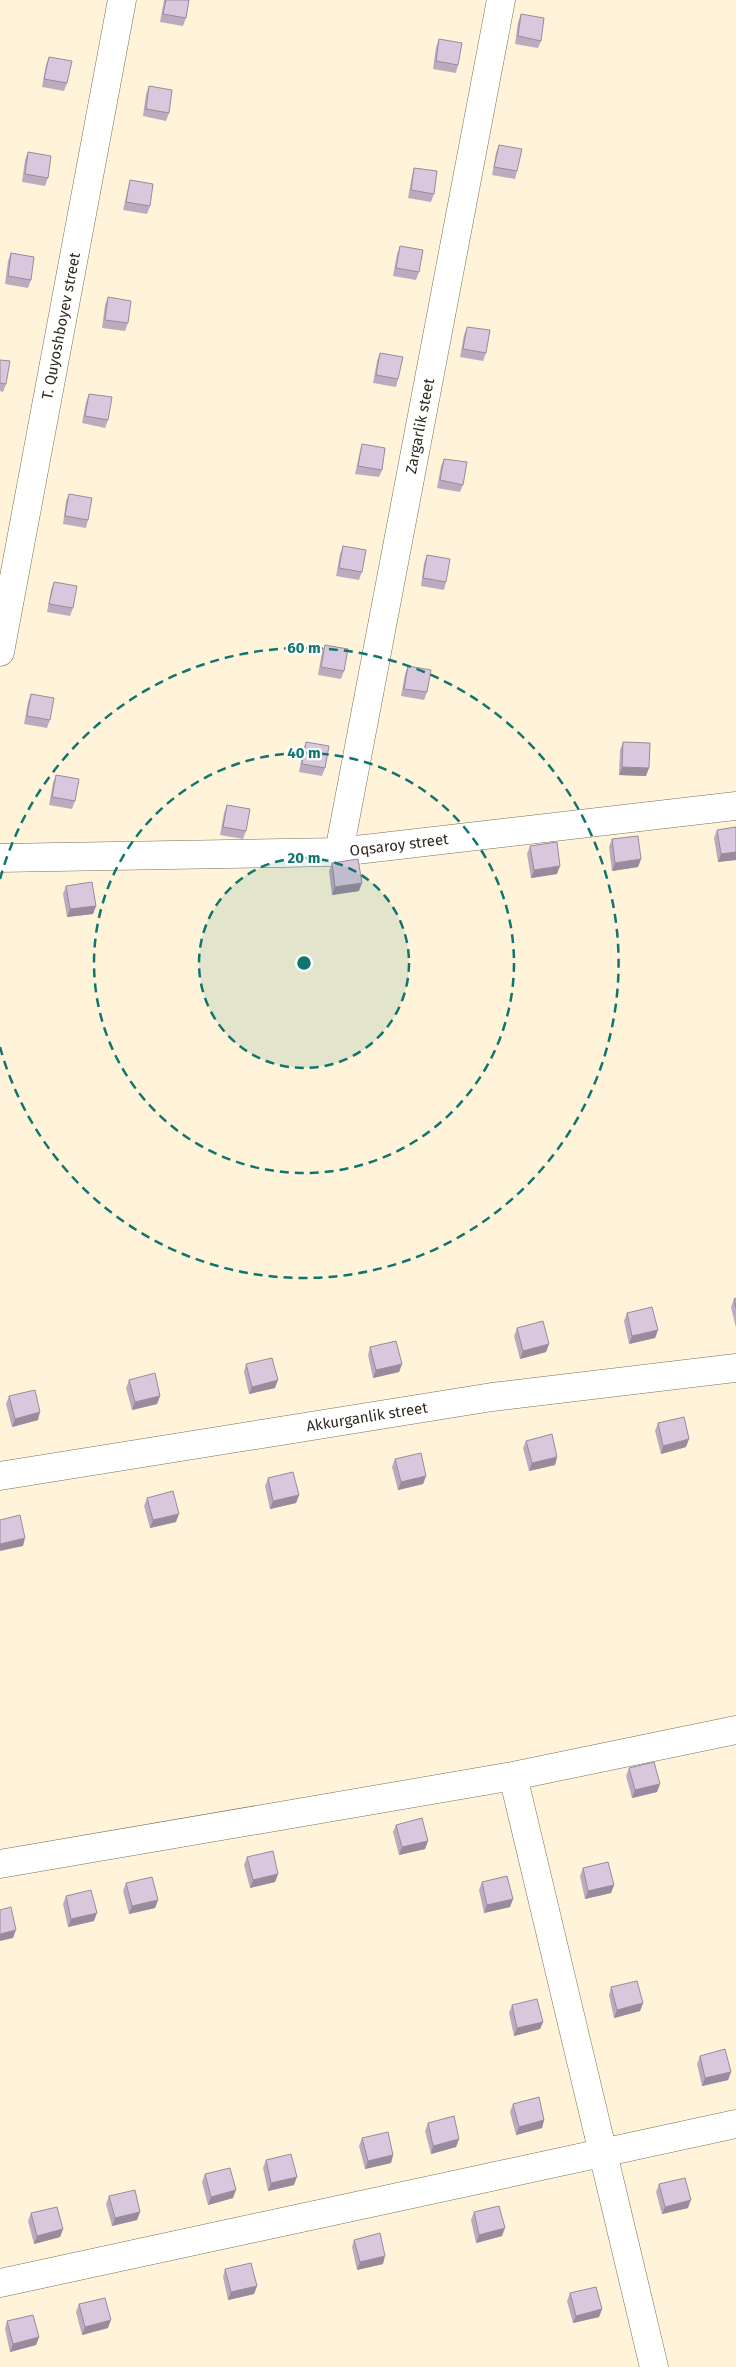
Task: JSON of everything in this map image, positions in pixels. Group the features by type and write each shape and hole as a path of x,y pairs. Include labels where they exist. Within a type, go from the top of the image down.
{"street":[{"name":"T. Quyoshboyev street","path":"0,652 122,0"},
{"name":"Zargarlik steet","path":"339,852 500,0"},
{"name":"Oqsaroy street","path":"0,858 339,852 736,806"},
{"name":"Akkurganlik street","path":"0,1476 492,1397 736,1368"},
{"path":"0,1864 513,1776 736,1730"},
{"path":"513,1776 654,2367"},
{"path":"0,2283 736,2124"}],"building":[{"path":"166,0 189,0 186,18 163,14"},
{"path":"521,14 544,18 541,41 518,36"},
{"path":"439,39 462,43 458,65 436,61"},
{"path":"49,57 72,61 67,83 44,79"},
{"path":"149,86 172,90 169,113 146,109"},
{"path":"499,145 522,149 517,171 494,167"},
{"path":"28,152 51,156 48,178 25,174"},
{"path":"414,168 437,171 434,194 411,190"},
{"path":"130,180 153,184 150,206 126,202"},
{"path":"400,246 423,250 419,272 396,268"},
{"path":"11,253 34,257 31,280 8,276"},
{"path":"108,297 131,301 128,323 105,320"},
{"path":"467,327 490,330 486,353 463,349"},
{"path":"380,353 403,357 398,379 376,375"},
{"path":"0,360 10,361 6,384 0,383"},
{"path":"89,394 112,397 108,420 85,416"},
{"path":"362,444 385,448 382,470 358,466"},
{"path":"444,459 467,462 463,485 440,480"},
{"path":"69,494 92,498 88,520 65,516"},
{"path":"343,546 366,550 362,572 339,568"},
{"path":"427,555 450,559 446,582 423,578"},
{"path":"54,582 77,586 73,608 49,604"},
{"path":"325,645 348,649 344,671 321,667"},
{"path":"408,666 431,670 427,692 404,689"},
{"path":"31,694 54,698 50,720 27,716"},
{"path":"306,742 329,746 325,768 302,764"},
{"path":"623,742 650,743 649,768 622,767"},
{"path":"56,775 79,779 75,801 52,797"},
{"path":"227,805 250,809 246,831 223,827"},
{"path":"736,827 736,852 721,854 717,830"},
{"path":"638,836 641,859 615,863 612,839"},
{"path":"557,842 560,866 534,870 530,846"},
{"path":"358,859 362,883 335,887 332,863"},
{"path":"92,882 96,906 70,909 66,886"},
{"path":"652,1307 658,1330 632,1336 627,1313"},
{"path":"543,1321 549,1344 523,1351 517,1328"},
{"path":"396,1341 402,1364 376,1370 370,1347"},
{"path":"272,1358 278,1380 252,1387 246,1364"},
{"path":"155,1373 160,1396 135,1402 129,1380"},
{"path":"35,1390 40,1412 15,1419 9,1396"},
{"path":"684,1417 689,1439 663,1446 658,1423"},
{"path":"552,1434 557,1457 532,1463 526,1441"},
{"path":"421,1453 426,1476 401,1482 395,1459"},
{"path":"293,1472 299,1495 273,1501 268,1478"},
{"path":"173,1491 179,1514 153,1520 147,1498"},
{"path":"20,1515 25,1538 0,1544 0,1520"},
{"path":"654,1762 660,1784 635,1790 629,1768"},
{"path":"422,1818 428,1841 402,1847 396,1825"},
{"path":"273,1851 278,1874 253,1880 247,1857"},
{"path":"608,1862 614,1885 588,1891 583,1868"},
{"path":"507,1876 513,1899 487,1905 482,1882"},
{"path":"152,1877 158,1900 132,1906 126,1883"},
{"path":"91,1890 97,1913 71,1919 66,1896"},
{"path":"11,1907 16,1930 0,1934 0,1910"},
{"path":"637,1981 643,2003 617,2010 611,1987"},
{"path":"537,1999 543,2022 517,2028 512,2005"},
{"path":"725,2049 731,2072 705,2078 700,2056"},
{"path":"539,2097 544,2120 519,2127 513,2104"},
{"path":"454,2116 459,2139 433,2146 428,2123"},
{"path":"388,2132 393,2155 368,2161 362,2138"},
{"path":"291,2154 297,2177 271,2183 266,2160"},
{"path":"230,2168 236,2190 211,2197 205,2174"},
{"path":"685,2178 691,2200 665,2207 659,2184"},
{"path":"135,2190 140,2212 115,2218 109,2196"},
{"path":"499,2206 505,2228 479,2235 474,2212"},
{"path":"57,2207 63,2229 37,2236 31,2213"},
{"path":"380,2233 385,2256 360,2262 354,2240"},
{"path":"251,2263 257,2286 231,2292 225,2269"},
{"path":"596,2287 602,2309 576,2316 570,2293"},
{"path":"105,2298 111,2320 85,2327 79,2304"},
{"path":"33,2315 39,2337 13,2344 7,2321"}]}
